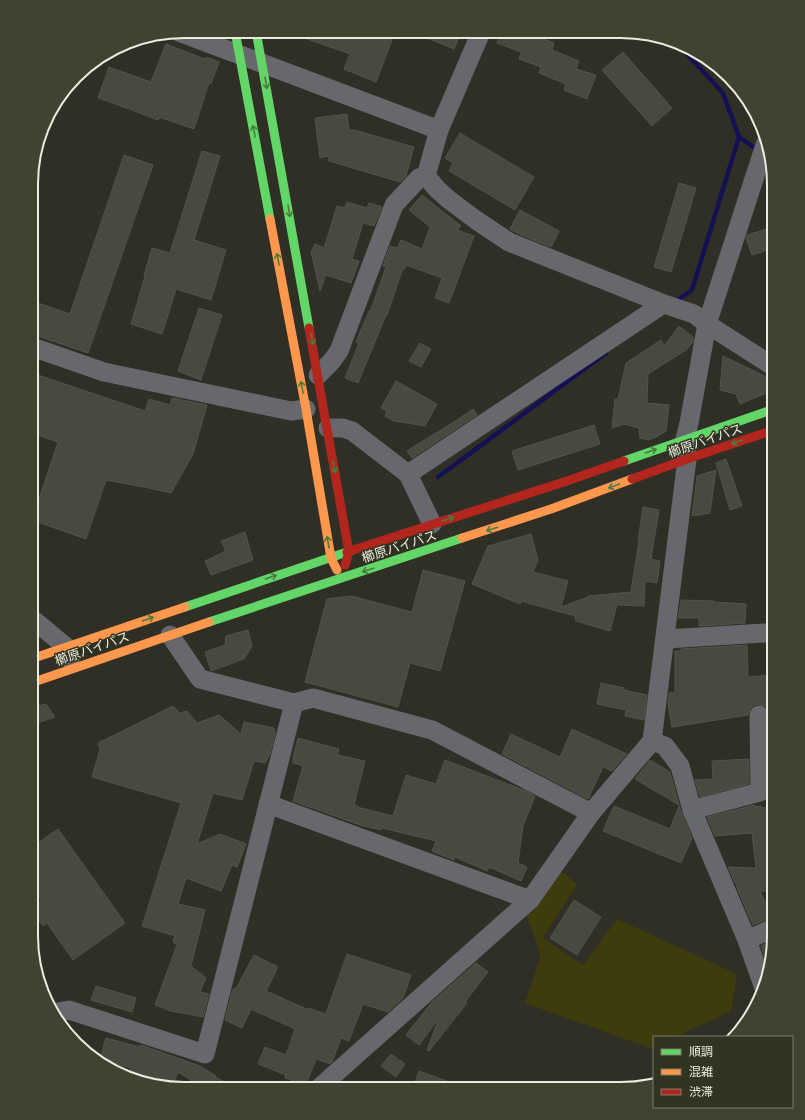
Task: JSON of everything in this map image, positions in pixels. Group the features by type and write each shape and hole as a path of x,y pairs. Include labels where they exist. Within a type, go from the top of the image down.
{"street":[{"path":"196,38 439,130"},
{"path":"237,38 306,409 331,558 342,578"},
{"path":"257,38 349,552 342,578"},
{"path":"426,176 439,130 478,38"},
{"path":"326,1082 530,900 591,813 652,741 687,459 685,439 689,423 701,319 763,150"},
{"path":"318,375 331,362 339,351 394,205 418,178 426,176"},
{"path":"426,176 448,199 509,242 701,319 767,362"},
{"path":"408,474 664,304"},
{"path":"38,349 104,372 291,411 306,409"},
{"name":"櫛原バイパス","path":"38,657 65,646 432,524 567,481 767,411"},
{"path":"328,428 343,428 352,432 408,474 432,524"},
{"name":"櫛原バイパス","path":"38,681 170,635 550,509 687,459 767,432"},
{"path":"38,624 65,646 74,668"},
{"path":"665,639 765,633"},
{"path":"170,635 200,679 294,703 313,698 432,730 591,813"},
{"path":"60,1012 69,1010 205,1054 294,703"},
{"path":"692,810 760,792 759,715"},
{"path":"652,741 665,746 680,766 692,810 747,940 761,978"},
{"path":"268,804 530,900"},
{"path":"747,940 767,931"}],"shaded area":[{"path":"560,871 577,884 543,938 583,965 617,919 737,974 731,1011 677,1036 653,1036 653,1047 650,1048 525,1003 541,955 527,917 541,894"}],"building":[{"path":"304,38 393,38 376,82 344,69 350,54"},
{"path":"427,38 459,38 454,49"},
{"path":"499,38 541,38 554,43 552,50 579,61 576,69 596,75 587,99 564,90 566,84 539,73 541,67 519,59 521,52 497,43"},
{"path":"166,44 205,59 206,57 219,62 211,84 209,83 194,129 159,117 158,120 98,98 109,67 151,82"},
{"path":"623,52 672,108 652,126 602,70"},
{"path":"347,114 349,130 354,130 414,147 406,176 400,182 329,161 328,156 320,158 315,118"},
{"path":"460,133 534,177 515,210 449,171 453,163 445,158"},
{"path":"202,151 220,156 194,240 226,250 211,300 176,289 162,334 131,324 152,248 170,253"},
{"path":"124,155 153,165 88,353 38,336 38,303 70,314"},
{"path":"679,183 696,188 671,272 654,267"},
{"path":"422,195 461,226 457,230 474,236 449,303 435,298 442,278 406,265 405,269 403,268 387,315 358,383 345,378 359,343 356,342 369,311 370,312 386,267 383,266 390,246 397,248 401,240 422,249 430,227 409,210"},
{"path":"347,202 367,208 369,203 382,207 374,226 363,223 352,259 359,261 351,283 326,275 320,291 311,252 315,244 324,248 337,206 345,208"},
{"path":"520,210 559,231 551,247 510,229"},
{"path":"767,229 767,250 752,255 746,238 747,235"},
{"path":"199,308 222,315 201,380 178,371"},
{"path":"679,326 693,337 693,342 686,350 648,374 647,403 669,405 666,431 648,440 640,438 639,428 624,424 612,428 615,399 618,399 626,363 661,340 664,346"},
{"path":"420,343 431,349 421,367 409,361"},
{"path":"723,356 767,377 767,393 740,404 736,394 720,390"},
{"path":"38,375 145,411 149,399 170,405 172,398 207,405 193,454 171,493 106,480 86,539 38,522 38,502 58,442 38,435"},
{"path":"396,381 437,404 425,426 394,421 385,416 387,411 381,408"},
{"path":"473,409 477,415 412,458 407,451"},
{"path":"594,425 600,444 518,470 512,451"},
{"path":"726,459 742,506 730,510 716,463"},
{"path":"716,470 710,513 692,516 697,476"},
{"path":"643,507 659,510 651,559 660,561 657,583 645,581 644,606 617,605 610,631 576,621 575,616 521,601 520,604 472,584 488,546 531,534 538,560 533,572 568,581 561,607 588,596 631,592"},
{"path":"245,532 253,560 211,575 205,561 226,551 221,541"},
{"path":"423,570 465,581 440,671 410,663 398,707 305,682 327,599 351,596 412,612"},
{"path":"681,600 746,604 745,623 699,626 699,618 678,618"},
{"path":"248,630 252,646 244,659 211,671 205,652 225,645 226,636"},
{"path":"747,645 748,677 767,676 767,708 758,704 754,705 750,709 748,715 672,727 668,703 669,693 675,692 675,651 681,651 681,649"},
{"path":"601,683 647,695 644,720 625,716 626,710 597,704"},
{"path":"46,704 55,717 38,723 38,706"},
{"path":"173,706 180,713 187,711 197,723 219,715 241,734 244,722 274,728 275,734 270,754 265,763 254,761 242,800 213,793 197,844 220,834 246,844 237,867 232,865 221,891 186,878 178,904 205,910 191,966 206,978 200,992 209,994 203,1017 171,1011 155,1005 177,945 173,942 175,936 142,926 181,803 92,777 100,749 98,743"},
{"path":"572,729 627,754 612,771 603,767 588,799 502,754 511,734 560,757"},
{"path":"298,738 339,749 337,755 365,761 354,805 393,816 406,775 436,784 445,760 526,791 535,796 523,826 518,863 527,867 521,881 489,867 487,871 455,857 454,860 432,851 436,841 382,828 381,830 360,825 293,801 303,766 293,763"},
{"path":"749,759 749,784 700,797 695,780 713,779 712,761"},
{"path":"650,760 670,772 679,805 635,779"},
{"path":"755,805 755,807 767,807 767,891 760,891 767,905 767,919 753,925 737,888 737,883 735,883 728,867 756,868 752,833 715,836 707,817"},
{"path":"614,806 670,829 679,806 692,838 681,863 603,831"},
{"path":"58,829 125,923 73,960 47,923 43,926 38,919 38,903 41,901 38,897 38,843"},
{"path":"574,900 601,917 577,955 550,938"},
{"path":"767,943 765,958 761,946"},
{"path":"347,954 411,975 403,998 388,1012 363,1004 349,1041 341,1038 330,1064 316,1059 307,1082 297,1082 285,1078 286,1075 258,1064 265,1047 286,1055 295,1029 251,1009 242,1028 225,1020 232,992 234,988 236,989 254,955 278,967 266,991 309,1010 309,1008 326,1014"},
{"path":"476,963 488,972 465,1002 467,1003 429,1051 427,1050 439,1018 419,1045 406,1035 432,1002"},
{"path":"96,986 136,998 132,1012 91,1000"},
{"path":"106,1038 140,1047 141,1045 200,1066 225,1082 194,1082 178,1072 174,1082 155,1079 132,1072 129,1071 131,1068 112,1062 101,1056"},
{"path":"391,1054 405,1064 396,1077 381,1066"},
{"path":"419,1071 449,1082 415,1082"}],"waterway":[{"path":"686,53 723,93 739,137 758,150"},
{"path":"675,302 692,290 739,137"},
{"path":"438,477 606,353"}],"traffic: fast":[{"path":"236,38 270,219"},
{"path":"257,38 309,328"},
{"path":"624,461 767,411"},
{"path":"209,622 462,538"},
{"path":"185,607 347,552"}],"traffic: slow":[{"path":"270,219 306,409 331,558 337,570"},
{"path":"462,538 551,509 632,479"},
{"path":"38,657 185,607"},
{"path":"38,681 209,622"}],"traffic: jam":[{"path":"309,328 349,552 345,565"},
{"path":"632,479 767,432"},
{"path":"347,552 567,481 624,461"}]}
